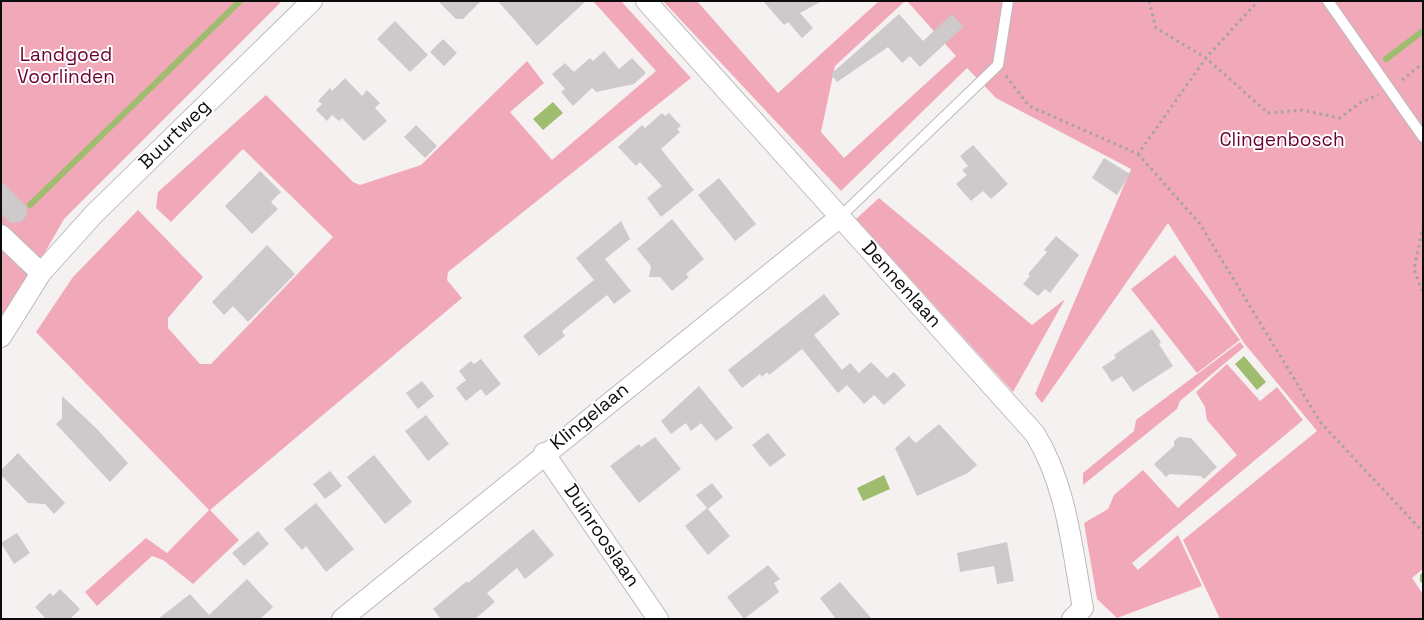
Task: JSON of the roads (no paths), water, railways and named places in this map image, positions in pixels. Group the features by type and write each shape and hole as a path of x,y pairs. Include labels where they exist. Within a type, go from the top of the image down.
{"street":[{"name":"Buurtweg","path":"1,337 41,273 94,214 312,1"},
{"name":"Dennenlaan","path":"646,1 1035,434 1049,457 1059,482 1078,614"},
{"name":"Klingelaan","path":"342,619 544,453 840,217"},
{"path":"1,235 41,273"},
{"name":"Duinrooslaan","path":"544,453 658,619"}],"lane":[{"path":"840,217 998,65 1008,1"},
{"path":"1328,1 1423,137"}],"waterway":[{"path":"30,205 240,1"},
{"path":"1386,59 1423,31"}],"park label":[{"name":"Landgoed Voorlinden","path":"66,67"},
{"name":"Clingenbosch","path":"1282,141"}]}
